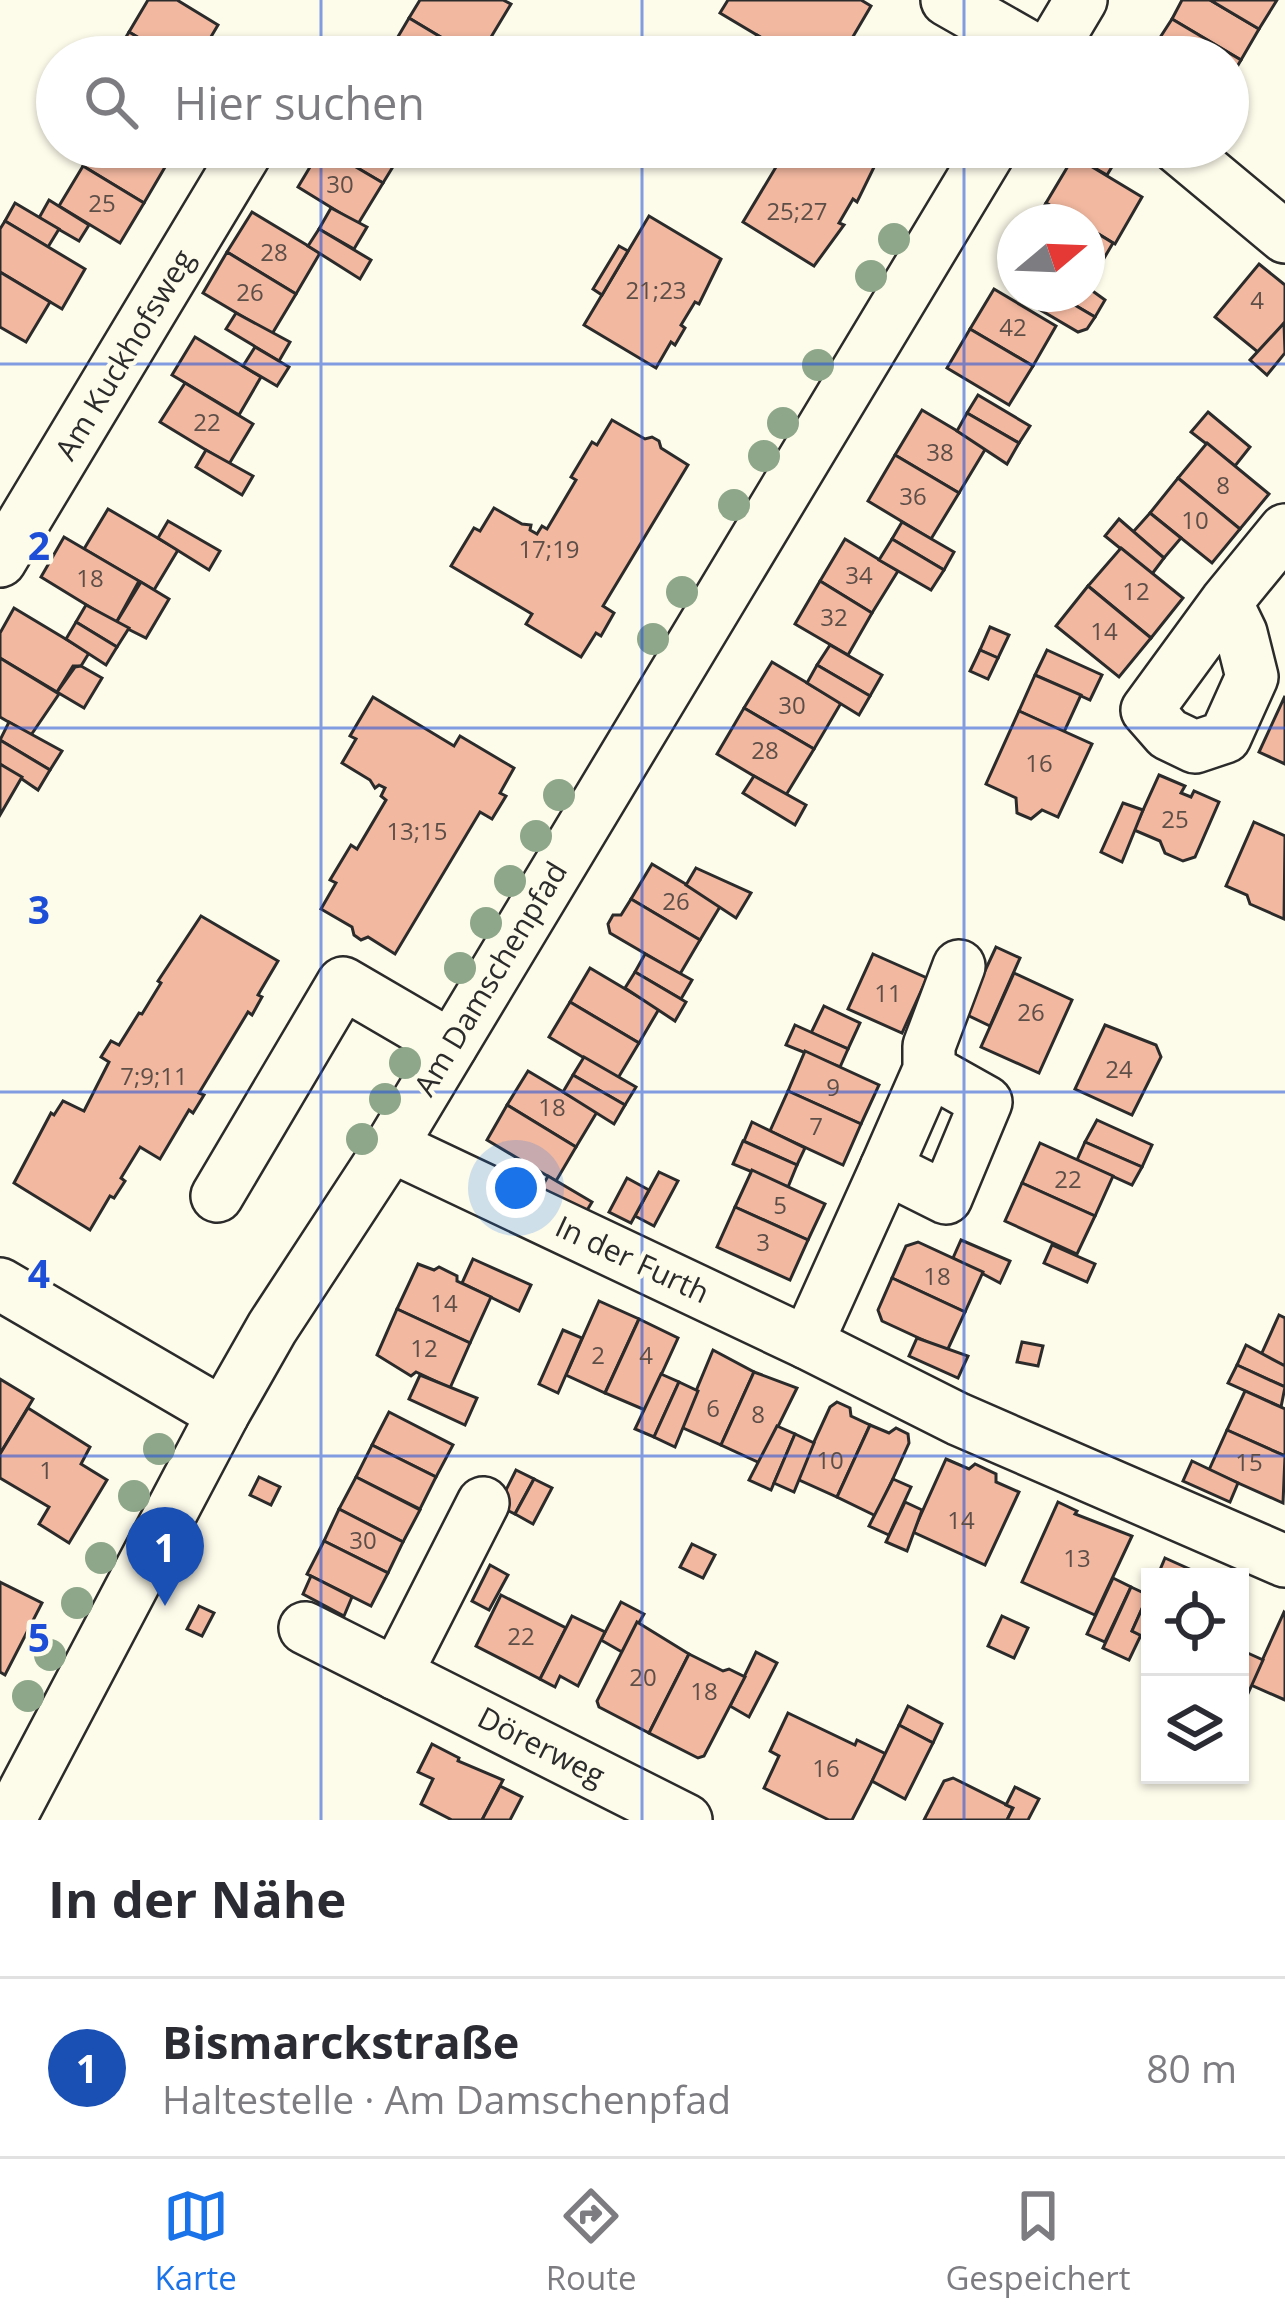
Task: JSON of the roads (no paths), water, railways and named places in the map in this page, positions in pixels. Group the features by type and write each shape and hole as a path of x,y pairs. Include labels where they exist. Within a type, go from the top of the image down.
{"street":[{"path":"947,0 1010,36"},
{"path":"1060,36 1081,0"},
{"name":"Am Kuckhofsweg","path":"0,561 236,168"},
{"name":"Am Damschenpfad","path":"8,1820 272,1328 391,1146 979,168"},
{"path":"1202,168 1285,238"},
{"path":"1226,602 1285,530"},
{"path":"807,1342 929,1070 928,1046 958,967"},
{"path":"217,1196 343,983 451,1046"},
{"path":"886,1168 946,1198 986,1102 929,1070"},
{"name":"In der Furth","path":"391,1146 807,1342 958,1420 1285,1561"},
{"path":"0,1283 223,1414"},
{"path":"396,1674 483,1503"},
{"name":"Dörerweg","path":"305,1628 686,1820"}],"place":[{"name":"Bismarckstraße","path":"165,1606"}]}
